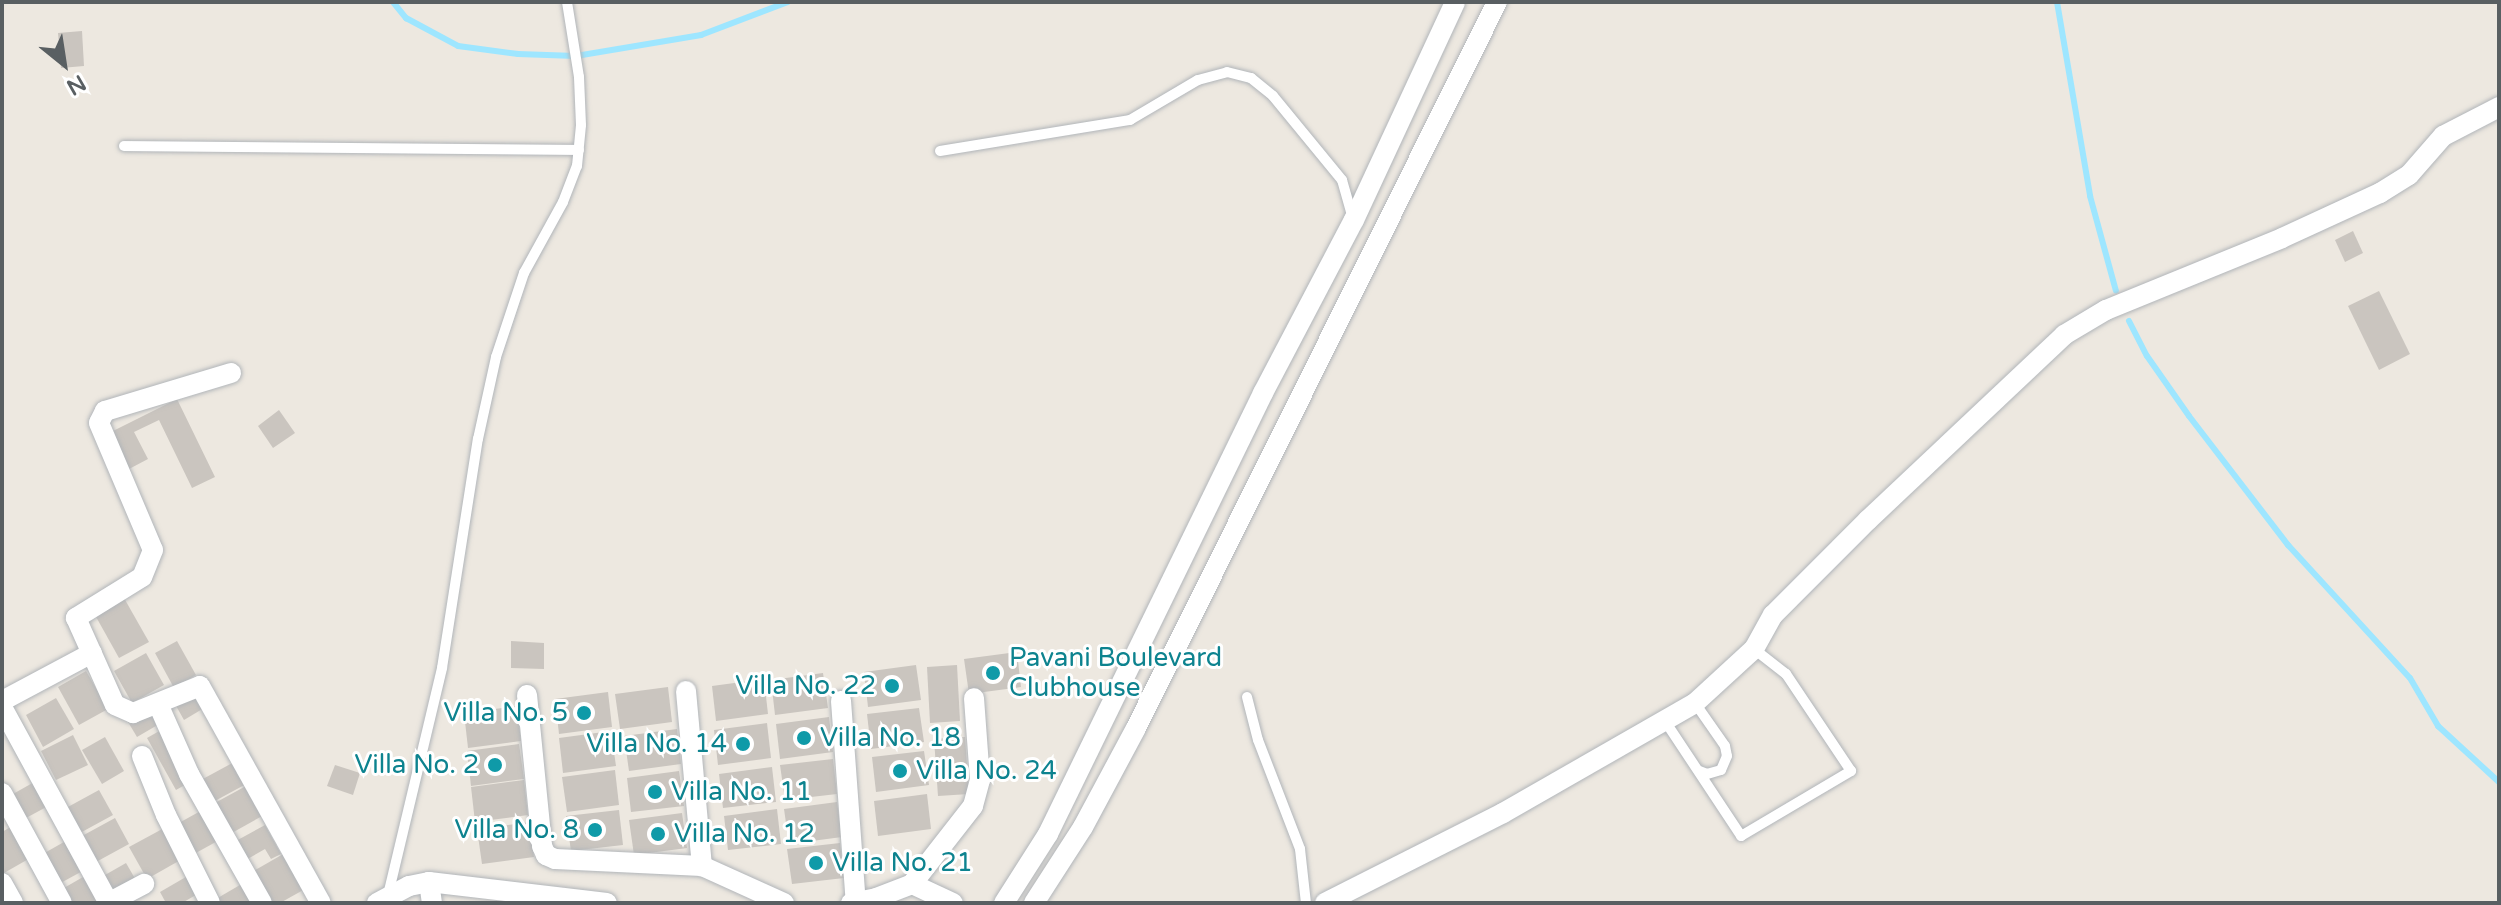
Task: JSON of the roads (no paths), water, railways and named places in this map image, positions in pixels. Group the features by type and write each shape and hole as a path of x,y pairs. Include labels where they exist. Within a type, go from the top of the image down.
{"street":[{"path":"1004,903 1048,834 1263,393 1354,220 1455,2"},
{"path":"1034,903 1083,827 1136,728 1497,2"},
{"path":"1325,903 1503,813 1695,703 1754,649 1783,604 2064,335 2106,310 2282,238 2380,193 2409,175 2443,136 2499,107"},
{"path":"231,373 105,411 99,423 153,550 142,577 76,618 115,705 133,713 200,686 321,903"},
{"path":"92,653 2,704 108,903 144,884"},
{"path":"686,691 702,866"},
{"path":"527,695 542,846 546,855 555,859 702,866 784,903"},
{"path":"841,701 853,903 912,884 973,806 979,793 974,698"},
{"path":"158,704 189,774 262,903"},
{"path":"142,756 166,815 210,903"},
{"path":"2,793 62,903"},
{"path":"429,882 432,903"},
{"path":"383,899 429,882 607,903"},
{"path":"2,883 13,903"},
{"path":"912,884 948,901"}],"lane":[{"path":"383,899 442,668 478,439 496,357 524,273 563,202 577,166 579,77 567,2"},
{"path":"940,151 1130,120 1198,80 1227,72 1251,78 1273,96 1342,180 1354,220"},
{"path":"124,146 579,150"},
{"path":"1665,721 1741,836 1851,771 1786,674 1754,649"},
{"path":"1247,697 1258,740 1300,849 1306,903"},
{"path":"1695,703 1725,746 1727,756 1721,770 1707,774 1697,770"}],"waterway":[{"path":"393,2 406,18 458,46 518,54 576,56 701,35 788,2"},
{"path":"2057,2 2090,196 2116,291"},
{"path":"2129,321 2147,356 2189,416 2288,545 2410,678 2438,726 2499,782"}],"place":[{"name":"Pavani Boulevard Clubhouse","path":"993,673"},
{"name":"Villa No. 22","path":"892,686"},
{"name":"Villa No. 5","path":"584,713"},
{"name":"Villa No. 18","path":"804,738"},
{"name":"Villa No. 14","path":"743,744"},
{"name":"Villa No. 2","path":"495,765"},
{"name":"Villa No. 24","path":"900,771"},
{"name":"Villa No. 11","path":"655,792"},
{"name":"Villa No. 8","path":"595,830"},
{"name":"Villa No. 12","path":"658,834"},
{"name":"Villa No. 21","path":"816,863"}]}
